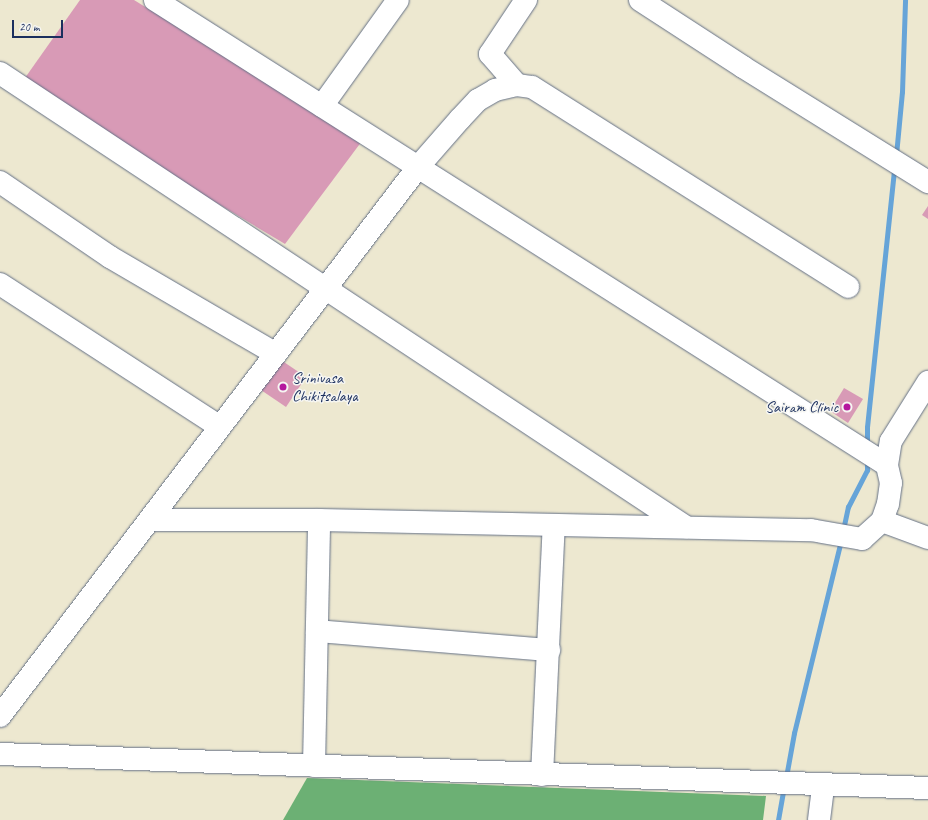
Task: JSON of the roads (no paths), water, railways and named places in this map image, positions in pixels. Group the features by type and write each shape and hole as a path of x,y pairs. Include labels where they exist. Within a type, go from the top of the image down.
{"street":[{"path":"155,0 886,465"},
{"path":"322,106 398,0"},
{"path":"517,85 490,54 526,0"},
{"path":"640,0 743,67 928,182"},
{"path":"0,73 686,527"},
{"path":"0,716 418,167 460,118 478,100 495,90 517,85 532,87 848,287"},
{"path":"0,182 110,257 276,354"},
{"path":"0,284 220,427"},
{"path":"150,520 319,520 811,530 862,539 882,521 888,504 891,483 886,465 890,441 928,382"},
{"path":"314,766 319,520"},
{"path":"882,521 928,538"},
{"path":"542,775 554,525"},
{"path":"317,631 549,650"},
{"path":"0,754 928,788"},
{"path":"819,820 823,785"}],"waterway":[{"path":"896,155 902,92 905,0"},
{"path":"867,445 867,427 894,169"},
{"path":"843,530 848,507 867,470 867,459"},
{"path":"786,777 794,733 841,540"},
{"path":"778,820 784,787"}],"place":[{"name":"Srinivasa Chikitsalaya","path":"283,387"},
{"name":"Sairam Clinic","path":"847,407"}]}
